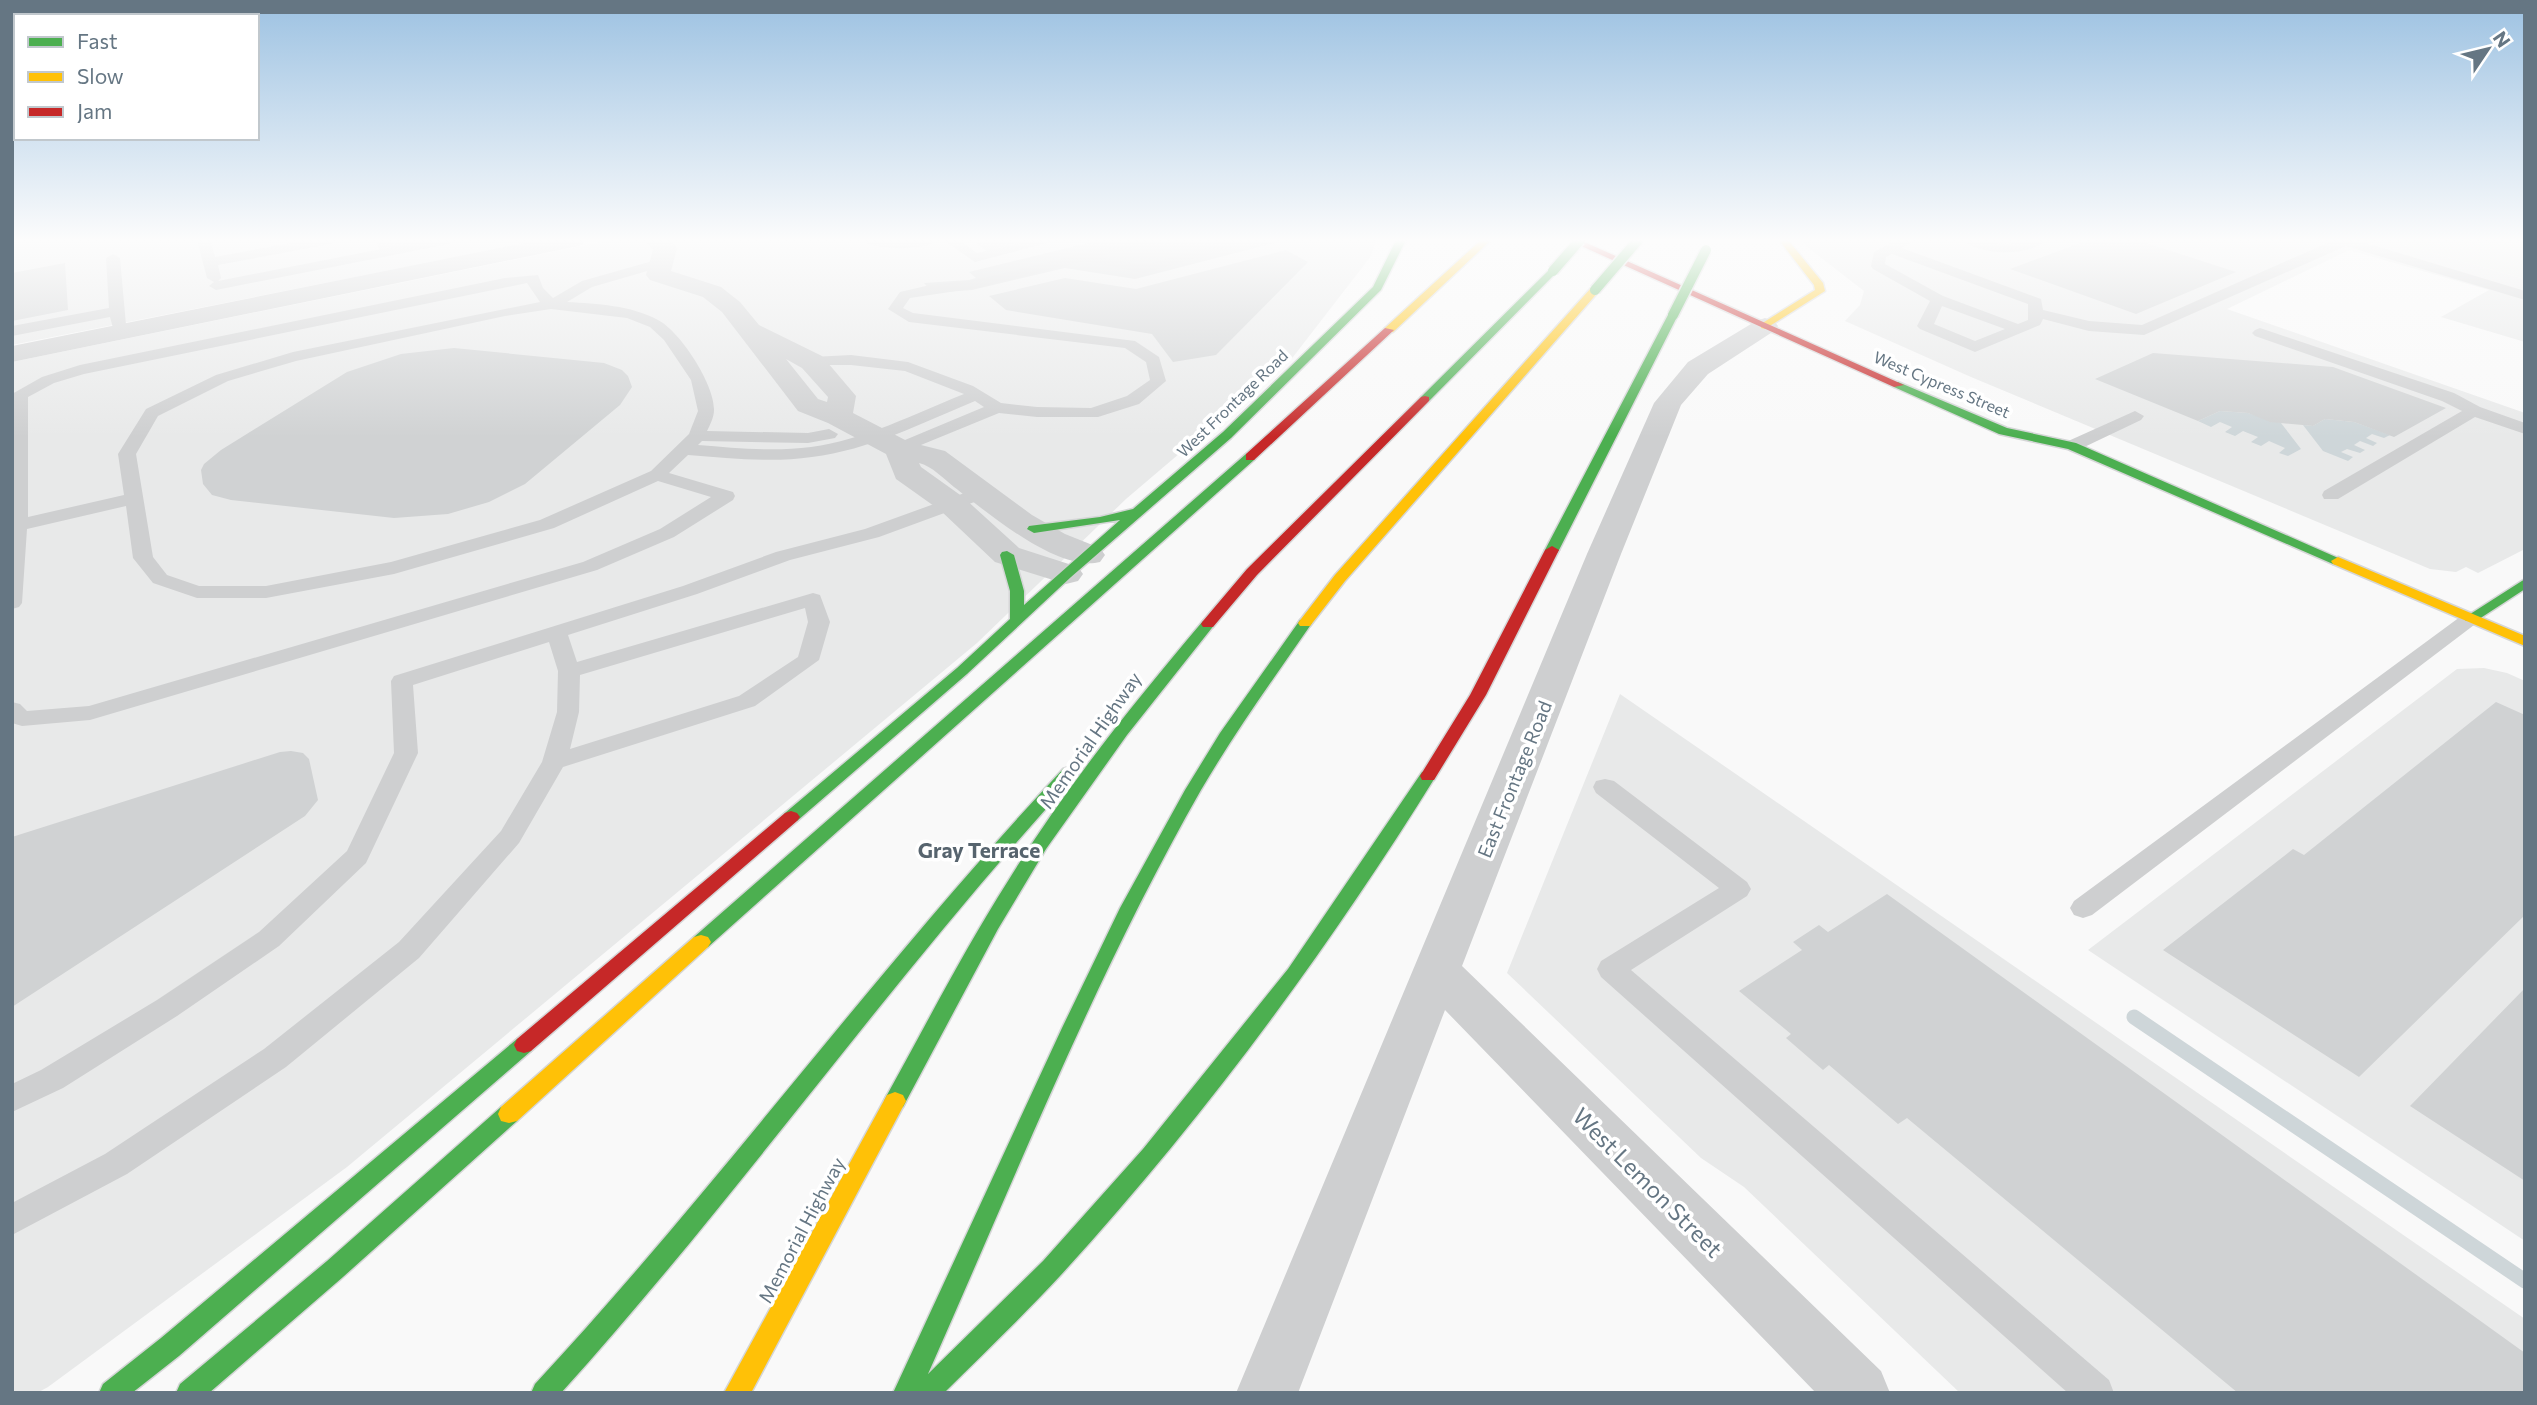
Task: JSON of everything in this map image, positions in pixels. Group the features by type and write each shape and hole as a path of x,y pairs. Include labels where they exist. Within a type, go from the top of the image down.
{"main road":[{"name":"West Frontage Road","path":"112,1393 819,794 1227,435 1359,306"},
{"path":"189,1393 335,1269 841,817 1255,453 1416,306"},
{"name":"Memorial Highway","path":"737,1393 992,922 1070,801 1140,703 1252,572 1518,306"},
{"path":"906,1393 1099,967 1185,803 1261,679 1340,578 1581,306"},
{"path":"926,1393 1051,1269 1152,1156 1295,974 1404,817 1478,695 1678,306"},
{"name":"West Cypress Street","path":"1749,306 1772,314 2003,431 2072,446 2525,642"},
{"name":"East Frontage Road","path":"1772,314 1790,306"},
{"name":"West Cypress Street","path":"1772,314 1806,321"},
{"name":"West Cypress Street","path":"2041,424 2072,446"},
{"path":"1034,529 1100,521 1139,511"},
{"path":"1007,555 1017,591 1017,620"},
{"path":"2471,618 2525,583"},
{"path":"544,1393 595,1340 726,1186 922,936 1036,806 1140,703"}],"street":[{"path":"12,354 118,322 249,306"},
{"path":"729,306 740,323 808,405 867,433 934,457 1034,529 1077,565"},
{"name":"East Frontage Road","path":"1267,1393 1595,577 1668,403 1698,368 1772,314"},
{"path":"740,323 812,362 842,396 867,433 908,472 952,504 1007,555 1077,565"},
{"name":"West Lemon Street","path":"1438,972 1859,1393"}],"lane":[{"path":"12,331 118,322 117,306"},
{"path":"221,306 222,311"},
{"path":"12,603 18,525 20,395 48,380 94,367 397,306"},
{"path":"547,306 505,312 293,358 222,377 152,413 127,454 143,558 160,579 197,592 266,593 394,568 547,524 597,505 657,475 698,436 706,411 699,380 669,337 655,324 631,314 559,306"},
{"path":"698,436 808,438 867,433 998,408 1092,413 1133,400 1158,381 1153,360 1129,344 909,317 895,309 897,306"},
{"path":"1935,306 1925,326 1975,347 2035,321 2036,306"},
{"path":"1956,306 2018,329"},
{"path":"2035,313 2089,326 2144,330 2198,306"},
{"path":"2260,333 2448,397 2474,411 2525,429"},
{"path":"812,362 851,360 908,367 976,395 998,408"},
{"path":"684,449 779,455 816,452 976,395"},
{"path":"2331,495 2474,411"},
{"path":"2072,446 2135,416"},
{"path":"12,709 22,719 90,713 590,566 667,533 726,496 657,475"},
{"path":"12,1099 52,1079 167,1008 269,939 357,856 406,753 402,681 557,633 783,556 872,533 981,493"},
{"path":"18,525 134,498"},
{"path":"554,762 747,701 808,660 819,622 813,599 569,671"},
{"path":"2082,908 2471,618"},
{"path":"12,1220 116,1164 275,1058 409,950 510,837 554,762 568,712 569,671 557,633"},
{"path":"1605,788 1738,889 1611,969 2096,1393"}],"shaded area":[{"path":"12,306 211,306 12,345"},
{"path":"289,306 1333,306 1293,357 1126,499 977,643 347,1167 37,1393 12,1393 12,362"},
{"path":"1859,306 2234,306 2227,309 2525,413 2525,549 2478,573 2466,567 2456,572 2430,569 1971,377 1845,321"},
{"path":"2461,306 2525,306 2525,342 2441,317"},
{"path":"2220,411 2248,413 2281,423 2301,449 2288,456 2279,453 2285,448 2269,441 2261,446 2251,442 2258,437 2243,431 2235,436 2225,432 2232,427 2220,422 2211,427 2198,421"},
{"path":"2325,419 2354,422 2390,435 2384,438 2372,434 2366,438 2377,443 2373,446 2360,441 2354,445 2365,450 2360,453 2347,449 2341,452 2353,457 2348,461 2323,451 2303,425 2313,426"},
{"path":"2484,668 2507,673 2525,681 2525,1241 2088,950 2457,669"},
{"path":"1620,694 2525,1319 2525,1393 1960,1393 1744,1187 1701,1158 1507,973"}],"building":[{"path":"12,306 68,306 68,310 12,321"},
{"path":"1001,306 1265,306 1216,355 1173,362 1152,334 1006,310"},
{"path":"2112,306 2156,306 2136,314"},
{"path":"454,348 604,363 622,370 628,376 632,387 620,405 525,484 489,502 448,514 394,518 231,500 212,495 203,484 201,470 204,464 221,450 347,372 401,354"},
{"path":"2153,353 2333,367 2446,408 2394,437 2354,422 2325,419 2313,426 2270,422 2248,413 2220,411 2198,421 2095,379"},
{"path":"2496,702 2525,715 2525,915 2359,1077 2163,950 2293,849 2304,855"},
{"path":"280,752 303,753 309,759 318,800 305,816 12,1007 12,837"},
{"path":"1887,894 2525,1353 2525,1393 2238,1393 1907,1118 1898,1124 1829,1065 1823,1070 1786,1038 1791,1034 1739,991 1802,950 1793,942 1819,925 1828,932"},
{"path":"2525,988 2525,1181 2410,1106"}],"waterway":[{"path":"2134,1017 2525,1281"}],"traffic: fast":[{"path":"1066,574 1227,435 1359,306"},
{"path":"1425,399 1518,306"},
{"path":"1673,315 1678,306"},
{"path":"1552,550 1673,315"},
{"path":"1898,385 2003,431 2072,446 2338,561"},
{"path":"701,942 1250,457"},
{"path":"1034,529 1100,521 1134,513"},
{"path":"1007,555 1017,591 1017,620"},
{"path":"791,817 962,671 1066,574"},
{"path":"2471,618 2525,583"},
{"path":"906,1393 1100,968 1161,848 1228,733 1305,623"},
{"path":"895,1101 991,924 1040,845 1149,695 1208,624"},
{"path":"544,1393 679,1241 869,1003 1000,848 1069,773"},
{"path":"926,1393 1051,1269 1151,1156 1295,974 1428,776"},
{"path":"112,1393 170,1347 524,1045"},
{"path":"189,1393 335,1269 509,1114"}],"traffic: slow":[{"path":"1389,330 1416,306"},
{"path":"1305,623 1340,578 1581,306"},
{"path":"1765,326 1797,306"},
{"path":"2338,561 2525,642"},
{"path":"509,1114 701,942"},
{"path":"737,1393 895,1101"}],"traffic: jam":[{"path":"1719,306 1898,385"},
{"path":"1250,457 1389,330"},
{"path":"1208,624 1252,572 1425,399"},
{"path":"1428,776 1478,695 1552,550"},
{"path":"524,1045 791,817"}],"district":[{"name":"Gray Terrace","path":"979,849"}]}
